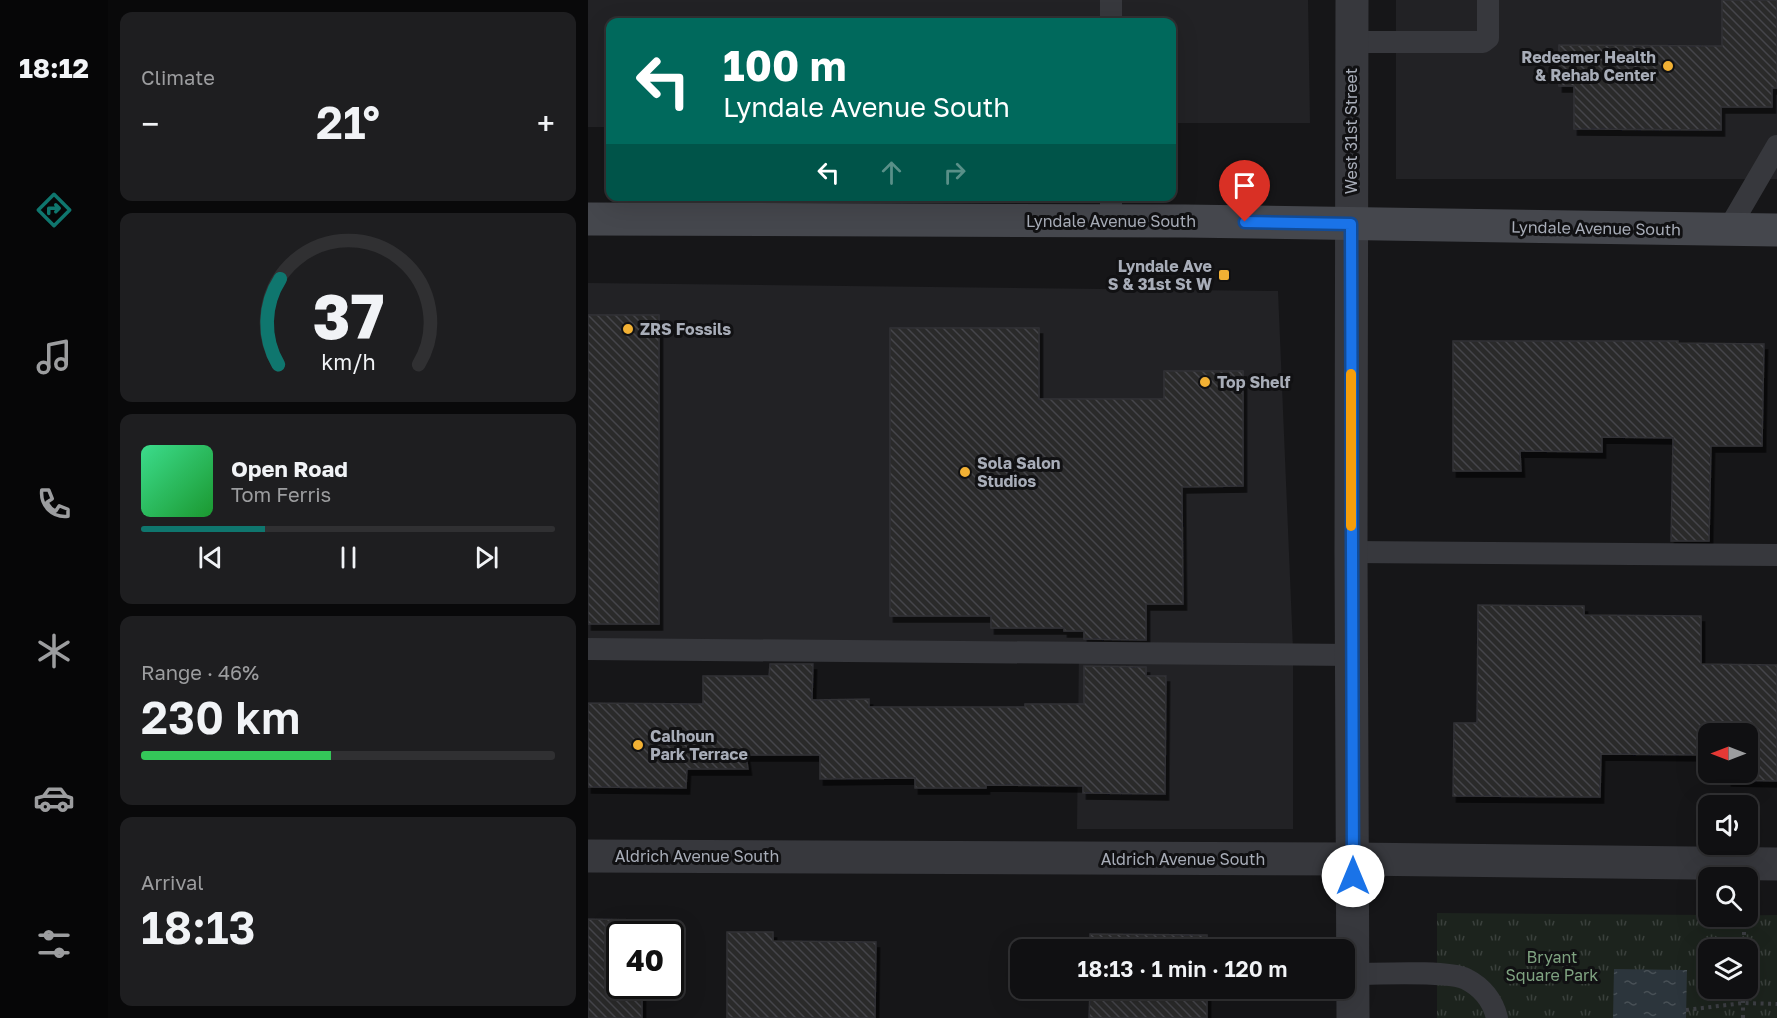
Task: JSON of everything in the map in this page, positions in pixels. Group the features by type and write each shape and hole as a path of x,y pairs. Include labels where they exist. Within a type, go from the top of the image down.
{"main road":[{"name":"Lyndale Avenue South","path":"588,219 1111,209 1351,224 1777,230"}],"street":[{"name":"West 31st Street","path":"1352,0 1353,939"},
{"name":"Aldrich Avenue South","path":"588,856 1777,864"},
{"name":"West 31st Street","path":"1353,999 1353,1018"}],"lane":[{"path":"1111,0 1111,18"},
{"path":"1352,42 1483,42 1488,38 1488,0"},
{"path":"1728,230 1777,146"},
{"path":"1351,552 1777,555"},
{"path":"588,649 1352,655"},
{"path":"1355,974 1443,975 1464,978 1485,991 1497,1018"}],"path":[{"path":"1743,999 1743,1018"},
{"path":"1686,1010 1743,1003 1777,1004"}],"shaded area":[{"path":"588,0 1308,0 1310,123 1176,123 1176,18 606,18 606,127 588,127"},
{"path":"1396,0 1777,0 1777,179 1396,179"},
{"path":"588,283 1278,291 1293,649 1293,829 1077,829 1079,647 588,642"}],"green space":[{"name":"Bryant Square Park","path":"1437,913 1698,915 1698,927 1758,927 1758,915 1777,915 1777,1018 1437,1018"}],"water":[{"path":"1614,969 1687,970 1686,1018 1613,1018"}],"building":[{"name":"Redeemer Health & Rehab Center","path":"1722,0 1777,0 1777,88 1772,88 1772,107 1721,107 1721,130 1574,129 1574,86 1559,86 1559,45 1722,46"},
{"path":"588,315 659,315 659,624 588,624"},
{"path":"890,328 1039,328 1039,399 1164,399 1164,371 1243,371 1243,486 1182,487 1183,604 1146,604 1146,640 1084,639 1084,631 1064,631 1064,628 991,628 991,616 890,616"},
{"path":"1453,341 1678,341 1678,343 1764,344 1762,446 1711,446 1709,541 1671,541 1673,438 1602,437 1602,452 1520,451 1521,471 1453,471"},
{"path":"1478,605 1584,606 1584,615 1701,616 1701,664 1777,665 1777,781 1758,781 1758,723 1698,723 1698,755 1601,754 1600,797 1453,796 1454,723 1477,723"},
{"path":"770,664 813,664 812,700 869,699 869,707 1025,707 1025,704 1084,704 1084,666 1146,667 1146,676 1166,676 1165,794 1083,793 1083,786 986,785 986,788 915,788 915,778 820,779 820,755 746,755 748,769 687,769 686,788 588,787 588,703 703,704 703,676 769,676"},
{"path":"588,919 643,920 606,921 606,999 642,999 642,1018 588,1018"},
{"path":"727,932 773,932 773,941 876,942 875,1018 727,1018"},
{"path":"1090,934 1207,935 1207,939 1090,939"},
{"path":"1090,999 1207,999 1207,1018 1089,1018"}],"slow traffic":[{"path":"1351,374 1351,526"}],"place":[{"name":"Redeemer Health & Rehab Center","path":"1668,66"},
{"name":"Lyndale Ave S & 31st St W","path":"1224,275"},
{"name":"ZRS Fossils","path":"628,329"},
{"name":"Top Shelf","path":"1205,382"},
{"name":"Sola Salon Studios","path":"965,472"},
{"name":"Calhoun Park Terrace","path":"638,745"}],"route":[{"path":"1245,222 1351,224 1353,876"}]}
